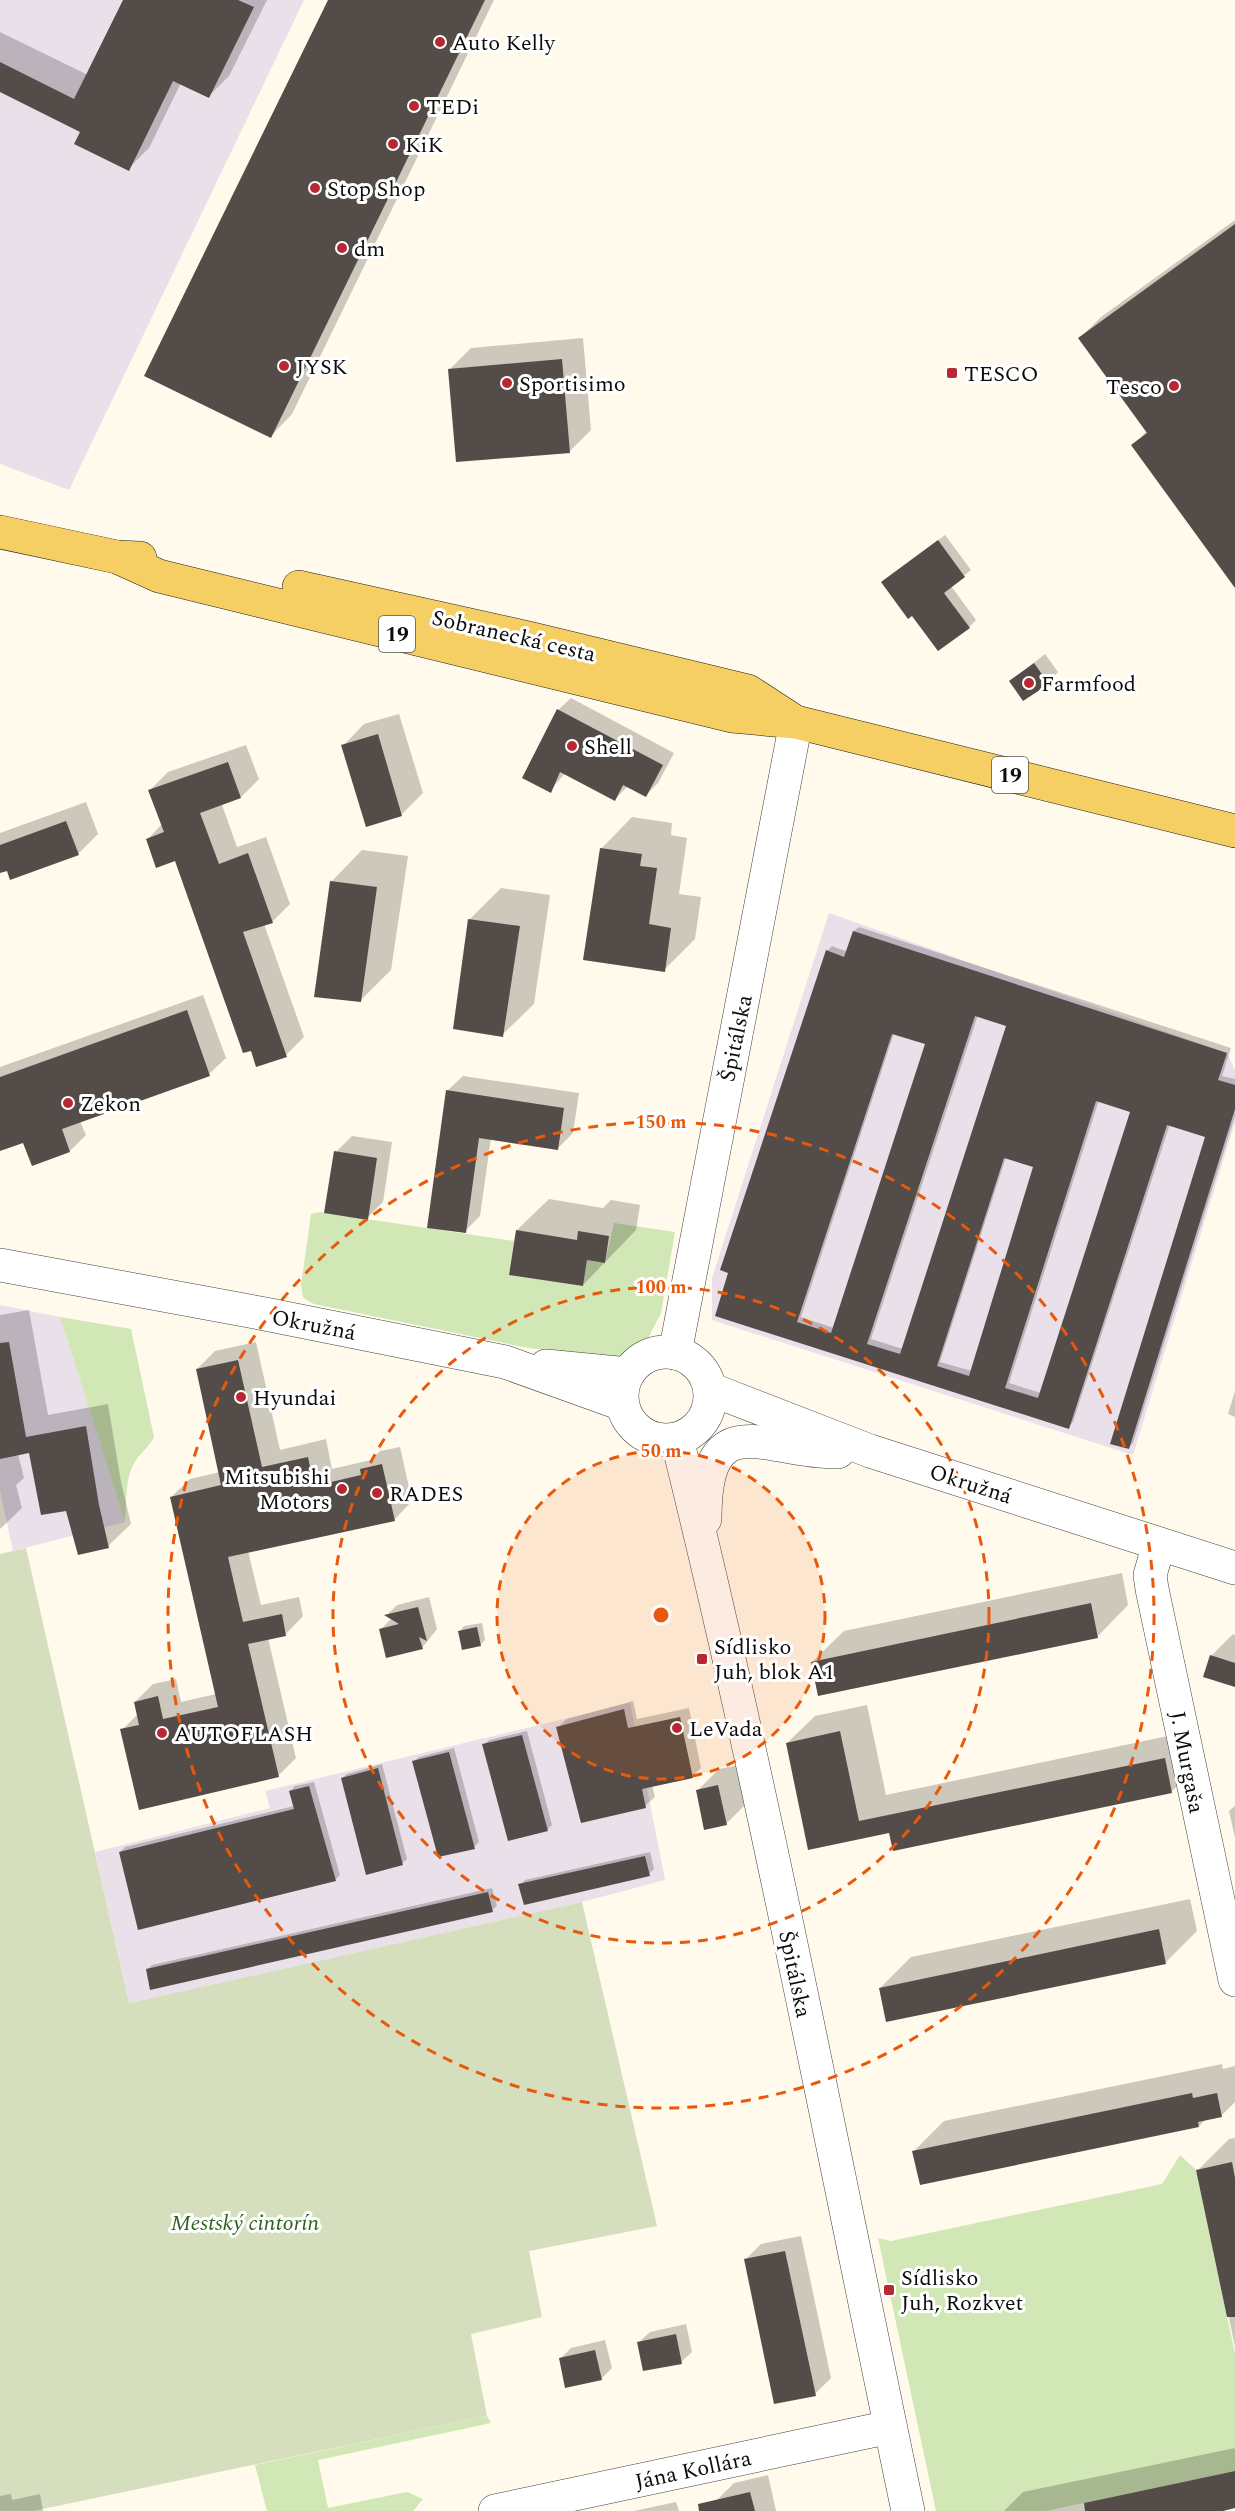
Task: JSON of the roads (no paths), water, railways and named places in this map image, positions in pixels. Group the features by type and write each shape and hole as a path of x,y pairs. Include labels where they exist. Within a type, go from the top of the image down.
{"main road":[{"name":"Sobranecká cesta","path":"0,532 117,557 159,576 720,713 796,722 1235,831"}],"street":[{"name":"Špitálska","path":"675,1353 796,722"},
{"name":"Okružná","path":"0,1265 289,1318 625,1389"},
{"path":"690,1431 709,1408 710,1389 699,1366 675,1353 661,1352 648,1356 625,1389 631,1424 640,1432 664,1441 690,1431 724,1424 870,1451"},
{"name":"Okružná","path":"710,1389 870,1451 1235,1568"},
{"name":"Špitálska","path":"690,1431 705,1548 908,2511"},
{"path":"705,1548 705,1511 710,1478 717,1458 728,1447 753,1440 823,1452 870,1451"},
{"name":"J. Murgaša","path":"1159,1544 1150,1575 1152,1589 1235,1980"},
{"name":"Jána Kollára","path":"495,2511 891,2427"}],"place":[{"name":"Auto Kelly","path":"440,42"},
{"name":"TEDi","path":"414,106"},
{"name":"KiK","path":"393,144"},
{"name":"Stop Shop","path":"315,188"},
{"name":"dm","path":"342,248"},
{"name":"JYSK","path":"284,366"},
{"name":"TESCO","path":"952,373"},
{"name":"Sportisimo","path":"507,383"},
{"name":"Tesco","path":"1174,386"},
{"name":"Farmfood","path":"1029,683"},
{"name":"Shell","path":"572,746"},
{"name":"Zekon","path":"68,1103"},
{"name":"Hyundai","path":"241,1397"},
{"name":"Mitsubishi Motors","path":"342,1489"},
{"name":"RADES","path":"377,1493"},
{"name":"Sídlisko Juh, blok A1","path":"702,1659"},
{"name":"LeVada","path":"677,1728"},
{"name":"AUTOFLASH","path":"162,1733"},
{"name":"Sídlisko Juh, Rozkvet","path":"889,2290"}],"park label":[{"name":"Mestský cintorín","path":"245,2222"}]}
